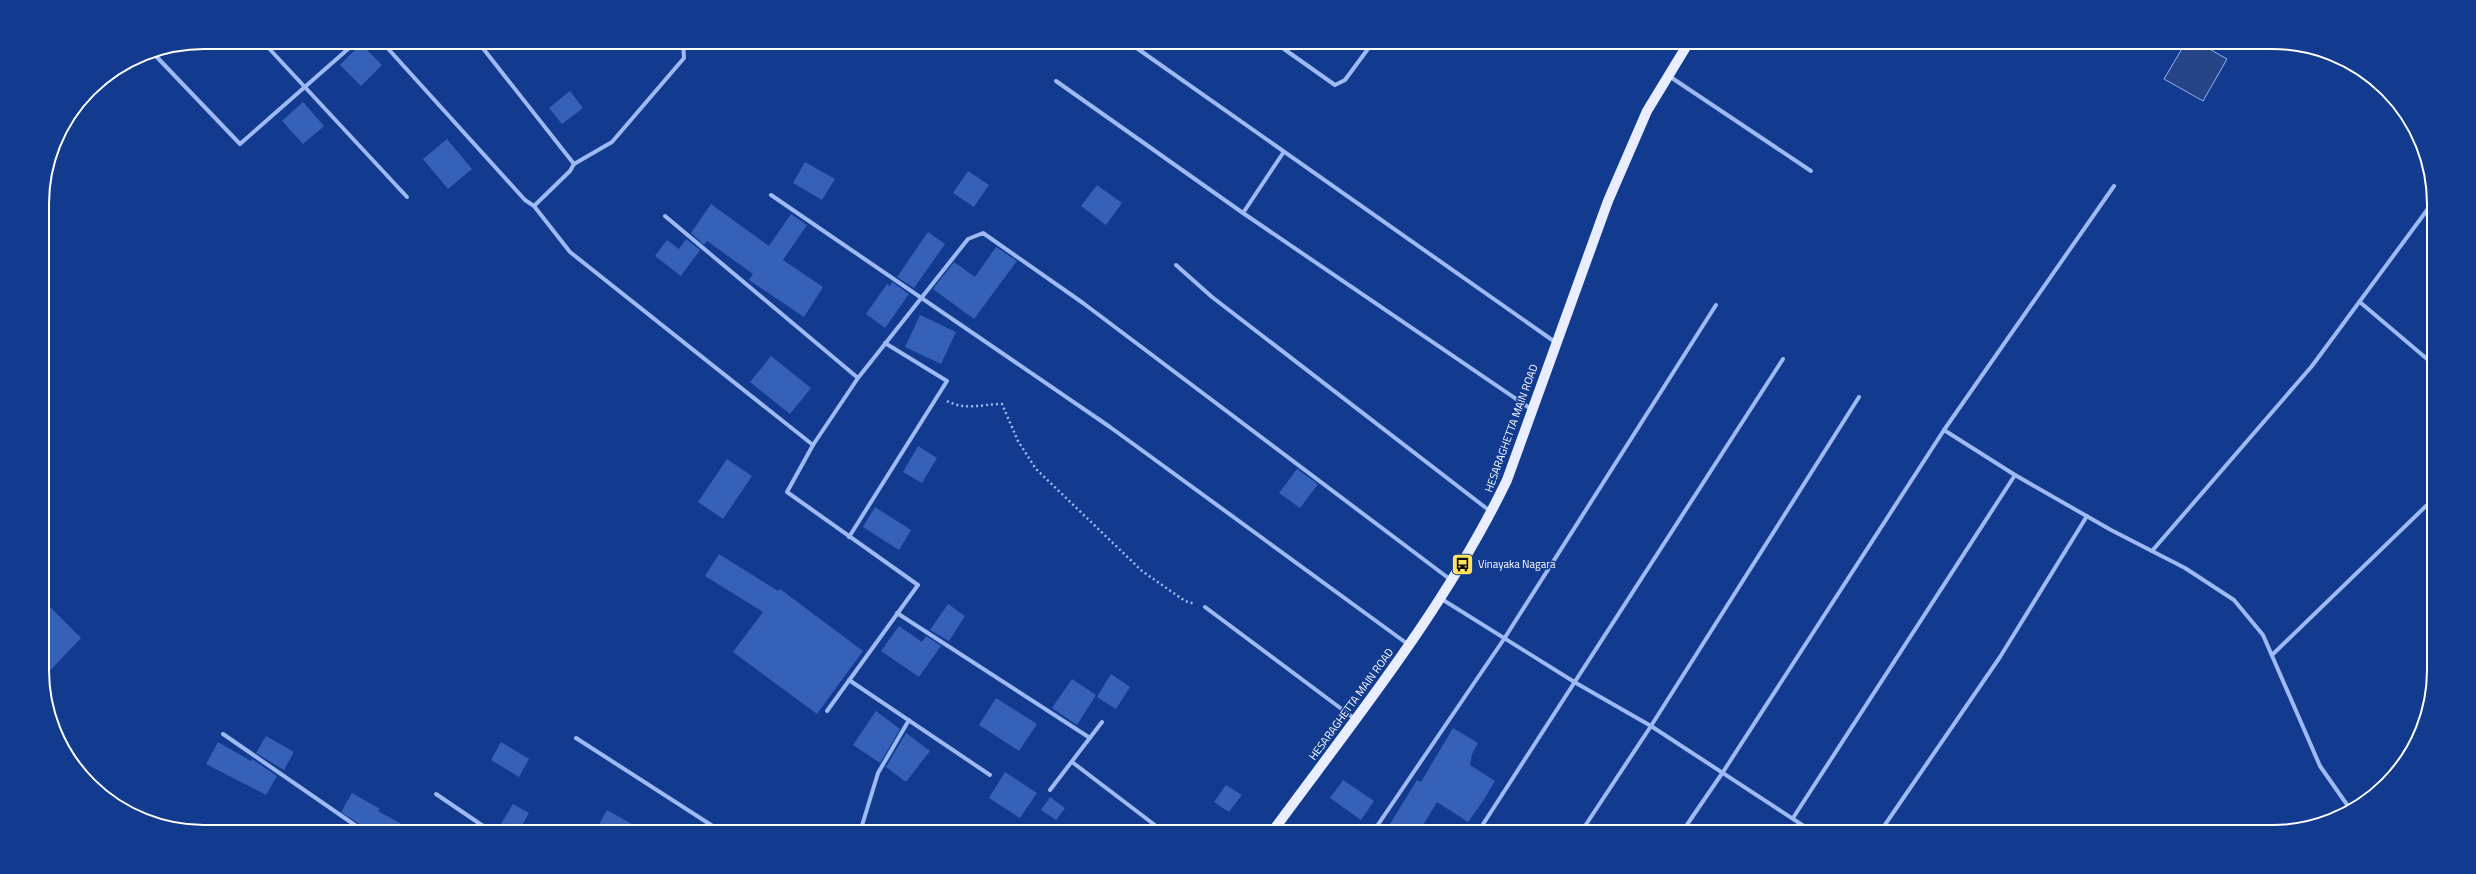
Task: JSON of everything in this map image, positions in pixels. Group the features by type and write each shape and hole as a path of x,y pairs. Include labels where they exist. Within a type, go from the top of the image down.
{"main road":[{"name":"HESARAGHETTA MAIN ROAD","path":"1277,825 1409,645 1451,580 1492,512 1507,480 1555,342 1608,201 1647,111 1685,49"}],"street":[{"path":"270,49 407,197"},
{"path":"156,56 240,144 348,49"},
{"path":"388,49 525,200 534,206 570,252 813,446"},
{"path":"484,49 574,164"},
{"path":"534,206 570,171 574,164 612,142 684,58 683,49"},
{"path":"1138,49 1555,342"},
{"path":"1284,49 1335,85 1345,80 1368,49"},
{"path":"1668,76 1811,172"},
{"path":"1056,81 1243,213 1531,409"},
{"path":"1243,213 1283,152"},
{"path":"1687,825 1723,772 1944,430 2114,186"},
{"path":"771,196 920,300 1110,427 1409,645"},
{"path":"2152,551 2312,366 2361,303 2427,210"},
{"path":"665,216 858,378"},
{"path":"826,711 918,585 787,492 813,446 858,378 968,239 983,232 1119,331 1451,580"},
{"path":"1176,265 1212,297 1492,512"},
{"path":"2361,303 2427,359"},
{"path":"1378,825 1504,639 1716,305"},
{"path":"849,537 947,381 885,343"},
{"path":"1483,825 1576,683 1783,359"},
{"path":"1586,825 1651,726 1859,397"},
{"path":"1944,430 2015,475 2087,516 2185,568 2234,600 2263,635 2320,766 2347,805"},
{"path":"1793,818 2015,475"},
{"path":"2272,655 2426,506"},
{"path":"1885,825 2000,658 2087,516"},
{"path":"1439,598 1576,683 1651,726 1803,825"},
{"path":"1205,607 1354,720"},
{"path":"897,613 1090,738"},
{"path":"849,680 990,775"},
{"path":"862,825 878,773 909,720"},
{"path":"1050,790 1102,722"},
{"path":"223,734 354,825"},
{"path":"576,738 711,825"},
{"path":"1072,762 1155,825"},
{"path":"436,794 482,825"}],"path":[{"path":"957,406 973,408 984,404 1002,404 1018,441 1036,469 1060,494 1142,571 1185,602 1205,607"}],"water":[{"path":"2182,49 2209,49 2227,59 2203,101 2164,79"}],"building":[{"path":"356,49 366,49 382,65 361,86 340,65"},
{"path":"570,91 583,108 562,124 549,108"},
{"path":"303,102 324,126 303,144 282,121"},
{"path":"447,139 472,169 448,189 423,159"},
{"path":"805,162 835,179 822,200 793,183"},
{"path":"968,171 989,185 974,207 953,193"},
{"path":"1097,185 1122,203 1106,225 1081,206"},
{"path":"711,204 769,246 791,214 807,225 783,260 823,287 804,317 749,280 753,274 707,241 704,245 691,233"},
{"path":"928,232 945,244 914,288 897,277"},
{"path":"686,239 700,250 681,276 655,256 667,240 679,249"},
{"path":"996,247 1017,261 974,319 933,289 954,262 975,277"},
{"path":"892,282 909,294 885,328 866,314 887,284 890,286"},
{"path":"920,315 956,332 941,364 905,347"},
{"path":"771,356 811,388 790,414 750,382"},
{"path":"918,446 937,458 922,483 903,472"},
{"path":"727,459 752,476 723,519 698,502"},
{"path":"1297,469 1318,484 1300,508 1279,493"},
{"path":"875,507 911,530 899,550 863,527"},
{"path":"719,554 778,591 780,589 863,651 817,714 733,652 763,612 705,576"},
{"path":"948,604 965,616 949,641 930,630"},
{"path":"49,606 81,638 49,672"},
{"path":"899,626 922,642 926,636 941,646 919,677 881,651"},
{"path":"1111,674 1130,687 1116,709 1097,697"},
{"path":"1072,679 1096,695 1077,725 1052,708"},
{"path":"996,698 1037,724 1019,751 979,725"},
{"path":"876,711 900,729 880,763 853,745"},
{"path":"1453,728 1478,743 1472,754 1470,765 1495,781 1468,822 1437,802 1423,825 1389,825 1417,780 1421,782"},
{"path":"906,733 930,751 906,782 886,767"},
{"path":"266,736 294,752 284,770 256,753"},
{"path":"218,742 251,761 252,759 277,776 266,795 206,764"},
{"path":"501,742 529,759 519,777 491,760"},
{"path":"1005,772 1037,793 1020,818 989,798"},
{"path":"1343,780 1374,801 1361,820 1330,798"},
{"path":"1226,785 1242,795 1229,812 1214,802"},
{"path":"352,793 380,809 378,811 403,825 361,825 341,812"},
{"path":"1050,797 1065,808 1056,820 1041,810"},
{"path":"513,804 529,813 522,825 500,825"},
{"path":"607,810 634,825 599,825"}],"place":[{"name":"Vinayaka Nagara","path":"1462,564"}]}
